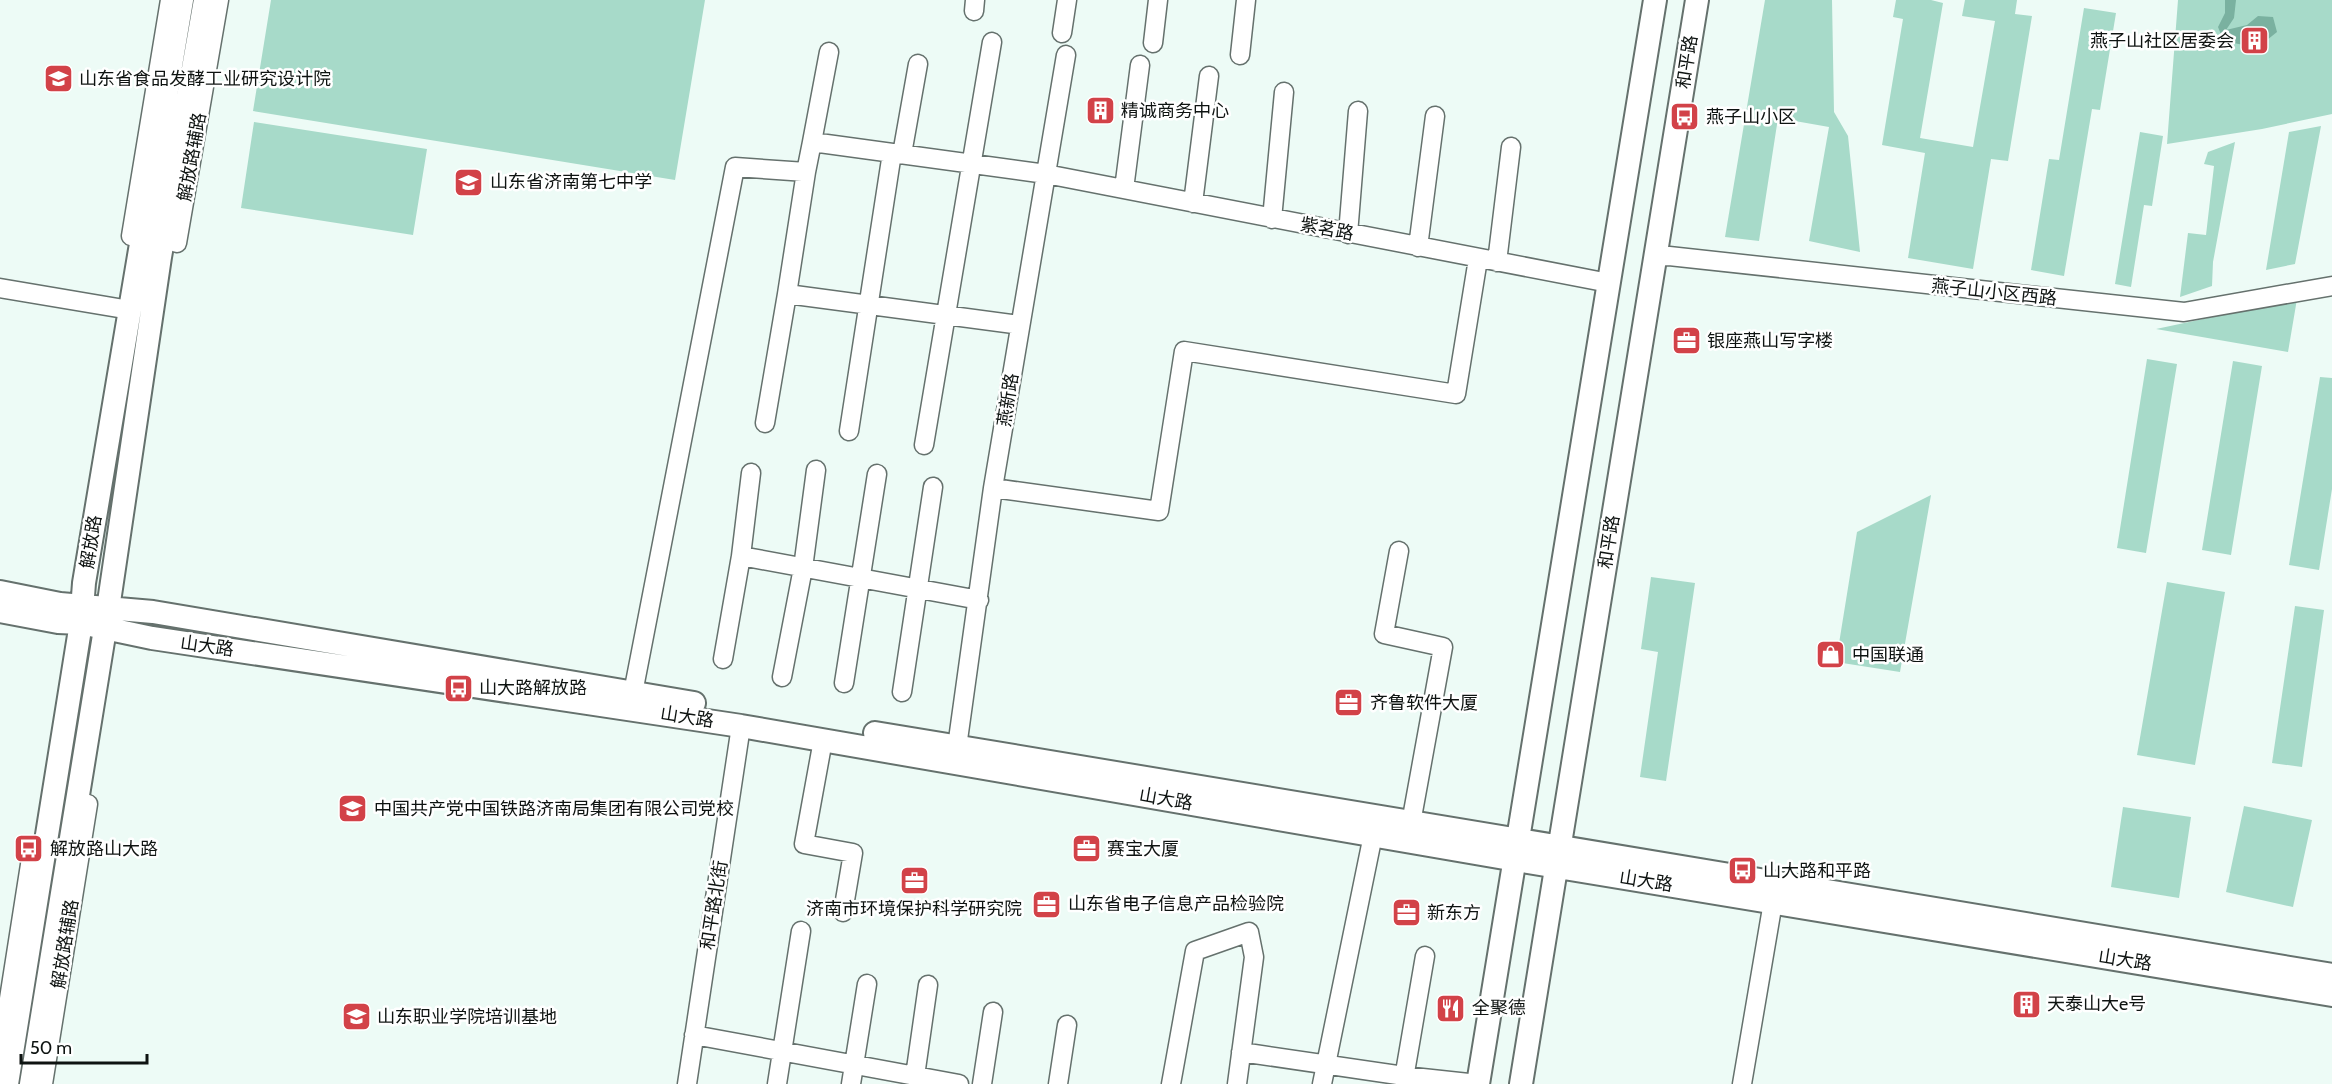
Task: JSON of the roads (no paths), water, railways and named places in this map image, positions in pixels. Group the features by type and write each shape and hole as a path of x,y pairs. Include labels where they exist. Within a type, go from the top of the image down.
{"main road":[{"name":"解放路","path":"31,1084 83,796 107,618 182,0"},
{"name":"解放路","path":"8,1084 47,794 81,615 130,310 152,246 205,0"},
{"path":"1478,1084 1655,0"},
{"name":"和平路","path":"1521,1084 1697,0"},
{"name":"山大路","path":"0,592 81,615 107,618 153,612 1411,823 1517,850"},
{"name":"山大路","path":"0,611 58,622 81,615"},
{"name":"山大路","path":"107,618 164,640 741,726 1373,835 1559,856 2332,975"},
{"name":"山大路","path":"1559,856 1773,902 2332,995"}],"street":[{"path":"152,246 170,0"},
{"name":"解放路辅路","path":"152,246 219,0"},
{"path":"1062,33 1067,0"},
{"path":"1154,43 1158,0"},
{"path":"1240,55 1246,0"},
{"path":"924,445 992,42"},
{"path":"765,423 806,172 829,52"},
{"name":"燕新路","path":"957,747 993,488 1066,55"},
{"path":"849,431 869,305 897,154 918,64"},
{"path":"1124,189 1140,65"},
{"path":"1193,203 1209,76"},
{"path":"1272,219 1284,92"},
{"path":"1348,234 1359,111"},
{"path":"1418,247 1435,116"},
{"name":"紫茗路","path":"812,142 1046,174 1609,283"},
{"path":"1497,262 1511,147"},
{"path":"633,693 735,167 806,172"},
{"name":"燕子山小区西路","path":"1655,257 1669,256 2184,312 2332,286"},
{"path":"993,488 1159,511 1184,351 1456,394 1478,259"},
{"path":"0,288 130,310"},
{"path":"787,294 1020,326"},
{"path":"782,677 803,567 816,471"},
{"path":"723,659 741,556 751,473"},
{"path":"844,683 877,474"},
{"path":"902,692 933,487"},
{"path":"1399,551 1384,634 1443,646 1411,823"},
{"path":"741,556 979,600"},
{"name":"和平路北街","path":"687,1084 741,726"},
{"path":"823,740 804,844 853,853 843,912"},
{"name":"解放路辅路","path":"43,1084 83,796"},
{"path":"1322,1084 1373,835"},
{"path":"0,1056 32,852"},
{"path":"1742,1084 1773,902"},
{"path":"777,1084 801,931"},
{"path":"1171,1084 1195,951 1249,932 1254,957 1236,1084"},
{"path":"1404,1080 1425,956"},
{"path":"851,1084 867,984"},
{"path":"926,1080 928,985"},
{"path":"982,1084 993,1012"},
{"path":"1058,1084 1067,1025"},
{"path":"694,1035 926,1080 959,1084"},
{"path":"1241,1052 1404,1080 1478,1084"}],"place":[{"name":"燕子山社区居委会","path":"2255,41"},
{"name":"山东省食品发酵工业研究设计院","path":"58,79"},
{"name":"精诚商务中心","path":"1100,111"},
{"name":"燕子山小区","path":"1685,117"},
{"name":"山东省济南第七中学","path":"469,182"},
{"name":"银座燕山写字楼","path":"1686,341"},
{"name":"中国联通","path":"1831,655"},
{"name":"山大路解放路","path":"458,688"},
{"name":"齐鲁软件大厦","path":"1349,703"},
{"name":"中国共产党中国铁路济南局集团有限公司党校","path":"353,809"},
{"name":"解放路山大路","path":"29,849"},
{"name":"赛宝大厦","path":"1086,849"},
{"name":"山大路和平路","path":"1742,871"},
{"name":"济南市环境保护科学研究院","path":"914,880"},
{"name":"山东省电子信息产品检验院","path":"1047,904"},
{"name":"新东方","path":"1406,913"},
{"name":"天泰山大e号","path":"2026,1004"},
{"name":"全聚德","path":"1451,1008"},
{"name":"山东职业学院培训基地","path":"356,1017"}]}
